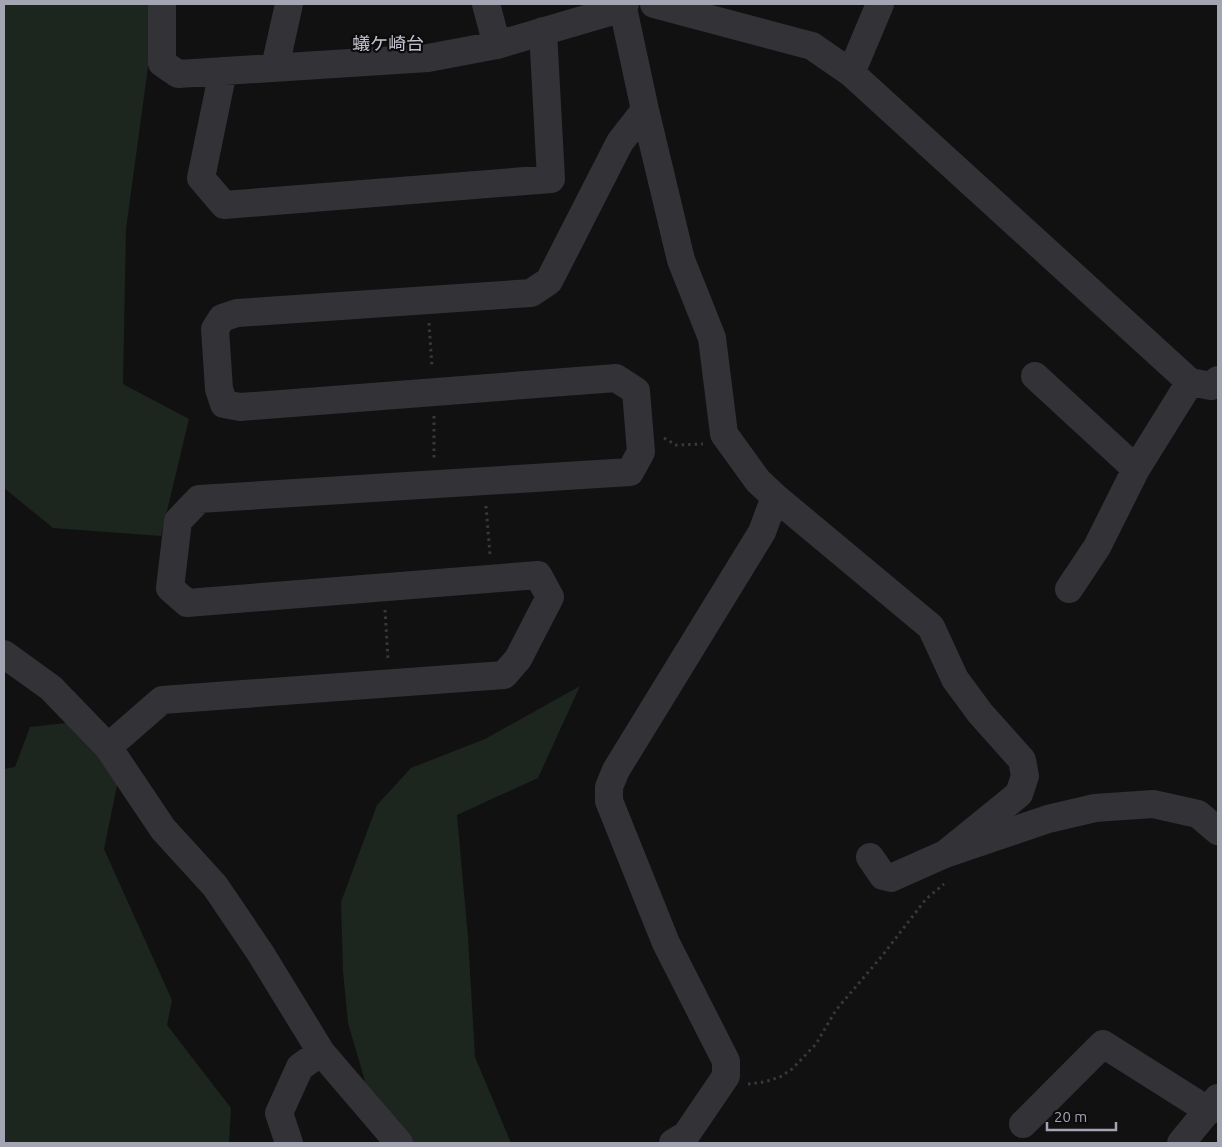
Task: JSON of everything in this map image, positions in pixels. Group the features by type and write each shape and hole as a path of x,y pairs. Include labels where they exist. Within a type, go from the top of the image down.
{"street":[{"path":"162,4 162,63 178,74 428,58 497,45 624,6 645,110 681,260 712,338 724,434 758,481 775,497 931,627 955,679 980,713 1022,760 1025,776 1019,794 945,854"},
{"path":"274,68 289,4"},
{"path":"486,4 497,45"},
{"path":"654,4 812,46 851,73 1190,382 1211,386 1218,380"},
{"path":"851,73 880,4"},
{"path":"223,71 201,178 224,205 551,179 543,31"},
{"path":"108,747 162,700 504,675 518,659 550,597 538,575 187,603 170,588 178,521 199,499 630,472 641,452 636,391 616,378 240,407 224,404 219,389 215,329 222,318 237,313 531,293 549,281 620,142 645,110"},
{"path":"1035,376 1136,469"},
{"path":"1070,589 1098,547 1136,469 1190,382"},
{"path":"673,1143 686,1135 726,1076 726,1062 666,943 609,801 609,787 616,770 762,532 775,497"},
{"path":"4,654 51,688 108,747 163,829 216,886 261,954 321,1052 399,1143"},
{"path":"870,857 883,876 891,878 945,854 1048,819 1095,808 1153,804 1198,814 1218,831"},
{"path":"1023,1124 1103,1044 1214,1105 1181,1143"},
{"path":"289,1143 279,1114 300,1067 321,1052"}],"path":[{"path":"663,437 676,445 701,445"},
{"path":"484,481 492,579"},
{"path":"383,587 390,683"},
{"path":"722,1082 744,1085 764,1082 780,1077 792,1069 816,1044 836,1010 882,956 926,899 946,882"}],"shaded area":[{"path":"4,4 151,4 149,60 126,229 123,384 189,419 161,536 53,528 4,488"},
{"path":"580,686 538,778 457,815 468,937 475,1057 511,1143 383,1143 348,1023 343,971 341,902 377,805 411,768 485,739"},
{"path":"75,722 119,776 104,849 172,1000 167,1025 231,1108 229,1143 4,1143 4,769 15,767 30,727"}],"district":[{"name":"蟻ケ崎台","path":"388,43"}]}
